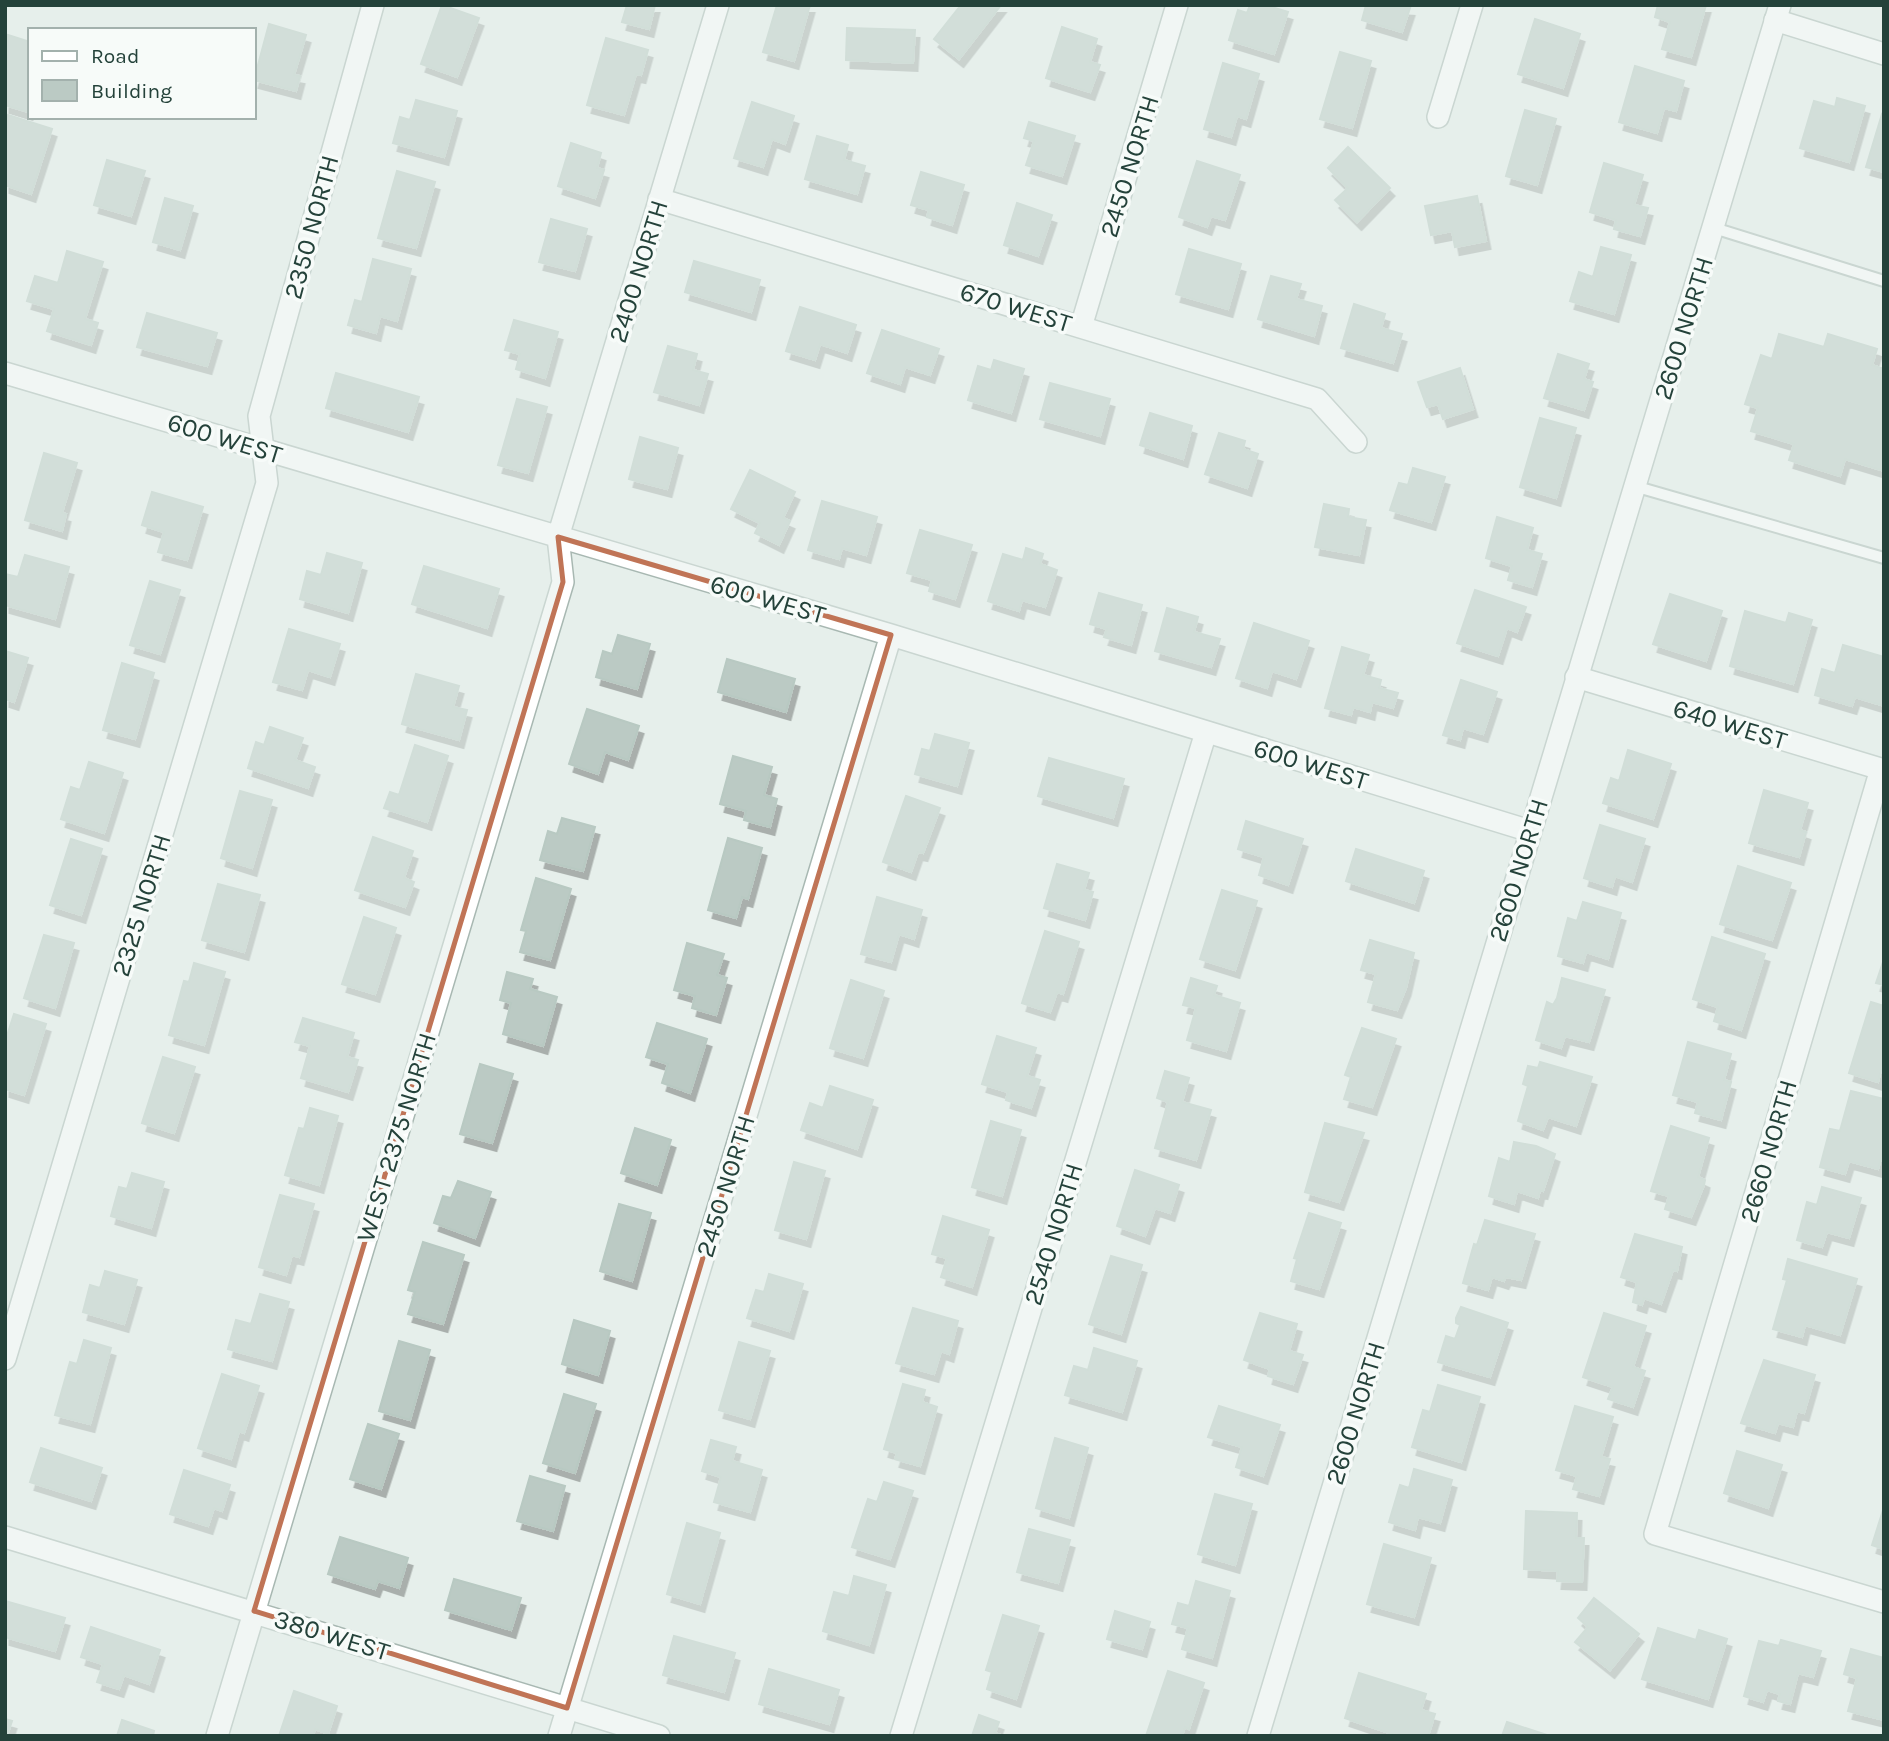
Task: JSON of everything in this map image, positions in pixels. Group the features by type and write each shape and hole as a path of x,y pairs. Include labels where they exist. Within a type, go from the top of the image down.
{"street":[{"name":"2350 NORTH","path":"263,450 259,416 373,5"},
{"name":"2400 NORTH","path":"558,537 718,5"},
{"name":"2450 NORTH","path":"1081,327 1177,5"},
{"path":"1438,117 1472,5"},
{"path":"1778,13 1884,54"},
{"name":"2600 NORTH","path":"1258,1736 1778,13"},
{"name":"670 WEST","path":"659,199 1317,399 1356,442"},
{"name":"600 WEST","path":"5,373 891,635 1530,831"},
{"name":"2325 NORTH","path":"5,1359 267,483 263,450"},
{"name":"WEST 2375 NORTH","path":"217,1736 563,582 558,537"},
{"name":"2450 NORTH","path":"559,1736 891,635"},
{"name":"640 WEST","path":"1576,677 1882,769"},
{"name":"2540 NORTH","path":"901,1736 1206,732"},
{"name":"2660 NORTH","path":"1882,769 1655,1534 1884,1602"},
{"name":"380 WEST","path":"5,1536 659,1736"}],"lane":[{"path":"1714,228 1884,281"},
{"path":"1634,486 1884,558"}],"highlighted area":[{"path":"558,537 891,635 567,1708 254,1611 563,582"}],"building":[{"path":"442,5 479,18 457,77 421,64"},
{"path":"627,5 655,5 649,29 622,22"},
{"path":"777,5 810,5 794,61 763,52"},
{"path":"961,5 1001,5 959,59 934,39"},
{"path":"1250,5 1265,5 1288,12 1274,54 1229,40 1238,10 1247,13"},
{"path":"1366,5 1410,8 1402,32 1362,20"},
{"path":"1658,5 1706,5 1691,57 1662,49 1670,22 1655,17"},
{"path":"1535,19 1580,34 1563,88 1518,74"},
{"path":"269,24 306,35 294,75 300,76 296,91 256,81"},
{"path":"1062,27 1097,39 1090,62 1100,65 1090,92 1046,78"},
{"path":"847,28 915,30 913,63 846,60"},
{"path":"8,35 28,41 28,112 5,105"},
{"path":"606,38 648,50 641,75 636,74 624,115 587,105"},
{"path":"1340,52 1371,61 1352,128 1320,119"},
{"path":"1223,63 1259,74 1246,119 1237,116 1231,137 1204,129"},
{"path":"1635,66 1684,81 1676,111 1664,108 1657,133 1619,122"},
{"path":"1837,98 1865,106 1849,162 1800,148 1814,101 1835,107"},
{"path":"416,100 457,111 444,157 393,143 400,117 410,120"},
{"path":"752,102 794,116 785,144 772,139 763,167 734,158"},
{"path":"1525,110 1556,119 1537,185 1506,176"},
{"path":"1882,114 1884,115 1884,172 1866,167"},
{"path":"8,115 52,129 31,194 5,185 5,124"},
{"path":"1029,122 1075,136 1062,176 1026,165 1034,141 1024,138"},
{"path":"817,136 848,145 844,160 865,166 857,194 805,179"},
{"path":"571,143 601,153 597,168 604,170 595,198 558,186"},
{"path":"1348,147 1390,188 1357,222 1335,200 1348,188 1328,168"},
{"path":"107,160 145,171 131,216 94,205"},
{"path":"1197,161 1240,175 1225,220 1211,216 1207,227 1179,217"},
{"path":"1604,163 1643,175 1634,205 1648,208 1640,236 1614,229 1616,220 1590,212"},
{"path":"397,171 435,182 416,248 378,238"},
{"path":"921,172 964,185 952,225 927,217 929,210 911,205"},
{"path":"1477,196 1486,241 1455,247 1452,231 1431,235 1425,206"},
{"path":"165,198 193,206 180,250 153,242"},
{"path":"1017,203 1052,215 1038,256 1004,245"},
{"path":"551,219 587,229 575,271 539,262"},
{"path":"1601,247 1631,255 1614,314 1570,301 1579,272 1593,277"},
{"path":"1189,249 1241,264 1228,309 1176,294"},
{"path":"67,251 103,262 85,319 98,323 91,345 47,331 54,309 27,301 35,276 58,283"},
{"path":"373,259 411,269 397,321 380,316 376,333 348,325 355,300 362,302"},
{"path":"694,261 760,280 751,312 685,292"},
{"path":"1271,276 1301,284 1296,299 1322,306 1314,336 1258,319"},
{"path":"1354,304 1385,314 1381,328 1402,334 1393,363 1341,348"},
{"path":"800,307 856,325 847,353 820,344 815,360 786,351"},
{"path":"147,313 217,333 207,366 137,347"},
{"path":"514,320 558,332 545,378 516,369 520,354 505,350"},
{"path":"882,330 939,349 930,375 905,367 900,384 867,373"},
{"path":"1779,334 1824,347 1828,334 1877,349 1872,365 1884,369 1884,471 1845,459 1840,476 1789,460 1794,444 1751,431 1758,408 1745,404 1761,355 1772,359"},
{"path":"668,346 697,354 693,370 708,374 699,405 654,392"},
{"path":"1558,354 1589,364 1584,379 1593,382 1584,410 1544,398"},
{"path":"994,360 1024,369 1011,413 968,400 978,366 991,370"},
{"path":"1460,368 1473,409 1443,419 1438,404 1427,407 1418,382"},
{"path":"336,373 419,397 408,432 326,408"},
{"path":"1050,383 1110,399 1100,436 1040,419"},
{"path":"517,399 547,407 528,473 498,465"},
{"path":"1150,413 1192,426 1183,459 1140,445"},
{"path":"1540,418 1576,428 1556,498 1520,487"},
{"path":"1219,433 1245,441 1243,449 1258,454 1247,488 1205,474"},
{"path":"640,437 678,448 667,489 629,479"},
{"path":"44,453 77,463 62,513 66,514 62,531 25,520"},
{"path":"1413,468 1445,477 1431,522 1390,510 1399,483 1408,485"},
{"path":"750,470 795,492 783,518 790,521 779,545 755,533 760,523 731,509"},
{"path":"152,492 203,507 187,560 158,552 164,532 142,525"},
{"path":"822,501 877,517 866,555 842,548 839,559 808,550"},
{"path":"1324,504 1349,509 1348,517 1366,520 1359,555 1315,547"},
{"path":"1497,517 1533,528 1527,550 1542,554 1532,587 1508,580 1512,566 1486,558"},
{"path":"920,530 972,545 955,599 929,591 932,580 907,573"},
{"path":"1026,548 1043,554 1040,564 1057,570 1045,607 1022,600 1019,611 988,601 1003,554 1023,560"},
{"path":"327,553 362,563 348,613 300,599 307,571 321,575"},
{"path":"25,555 69,567 55,619 5,605 5,574 18,577"},
{"path":"424,566 499,589 487,628 412,604"},
{"path":"150,581 180,590 160,654 130,645"},
{"path":"1475,590 1526,607 1517,632 1507,628 1498,656 1457,643"},
{"path":"1099,593 1142,605 1131,645 1104,637 1107,629 1090,624"},
{"path":"1670,594 1722,611 1706,661 1653,644"},
{"path":"1167,608 1198,617 1194,632 1220,639 1211,667 1155,651"},
{"path":"1745,611 1786,623 1789,613 1812,620 1793,684 1730,666"},
{"path":"1254,623 1309,641 1296,679 1272,671 1267,688 1236,678"},
{"path":"289,629 340,644 330,677 308,670 302,690 273,682"},
{"path":"618,635 650,644 637,689 596,677 603,651 612,654"},
{"path":"1843,645 1884,657 1884,706 1855,697 1852,706 1815,695 1822,669 1835,673"},
{"path":"1342,647 1369,655 1363,675 1381,680 1379,688 1398,693 1393,708 1372,702 1370,712 1353,707 1351,715 1325,708"},
{"path":"5,651 28,658 14,702 5,699"},
{"path":"727,659 795,679 786,712 718,692"},
{"path":"122,663 154,673 135,739 103,730"},
{"path":"416,674 459,686 453,707 467,710 459,740 402,724"},
{"path":"1461,680 1497,692 1483,734 1463,728 1460,740 1443,735"},
{"path":"587,709 639,726 628,760 605,752 598,774 569,764"},
{"path":"270,727 303,738 295,760 315,767 308,788 248,768 256,742 264,745"},
{"path":"935,734 969,743 957,786 915,774 922,749 930,751"},
{"path":"415,745 448,756 427,822 384,808 390,792 399,795"},
{"path":"1628,750 1671,764 1653,819 1603,803 1611,778 1619,781"},
{"path":"733,756 772,767 764,795 777,799 770,827 744,820 746,811 720,804"},
{"path":"1049,758 1124,779 1113,818 1038,796"},
{"path":"89,762 123,773 104,833 61,819 71,787 80,790"},
{"path":"1764,790 1808,803 1800,830 1806,832 1799,857 1749,843"},
{"path":"240,791 272,800 252,868 221,858"},
{"path":"906,796 940,808 923,853 918,852 911,872 883,862"},
{"path":"562,818 595,827 583,871 540,860 548,831 557,834"},
{"path":"1246,821 1303,839 1288,885 1259,875 1264,857 1238,849"},
{"path":"1600,825 1645,839 1632,882 1615,876 1612,887 1584,878"},
{"path":"373,837 413,851 404,878 414,882 405,907 355,890"},
{"path":"728,838 762,848 748,899 742,897 736,918 708,910"},
{"path":"71,839 102,849 81,915 50,905"},
{"path":"1356,849 1424,871 1414,903 1346,881"},
{"path":"1057,864 1089,873 1084,890 1093,892 1085,920 1044,908"},
{"path":"1738,866 1791,883 1772,940 1720,924"},
{"path":"536,878 571,889 550,960 520,952 526,931 521,930"},
{"path":"218,884 260,895 244,952 202,940"},
{"path":"1222,890 1257,901 1235,970 1200,959"},
{"path":"877,897 922,910 914,939 899,934 891,962 861,954"},
{"path":"1583,902 1621,913 1608,959 1586,952 1583,963 1558,956 1568,918 1577,921"},
{"path":"364,917 396,928 375,994 342,984"},
{"path":"1045,931 1079,942 1063,994 1057,992 1050,1012 1022,1003"},
{"path":"44,935 74,943 55,1008 24,998"},
{"path":"1712,937 1765,954 1741,1030 1714,1021 1718,1007 1693,999"},
{"path":"1370,940 1414,953 1406,988 1397,1010 1368,1002 1376,974 1361,970"},
{"path":"687,943 724,954 717,975 727,978 716,1015 692,1008 695,996 674,990"},
{"path":"1884,959 1884,985 1876,983"},
{"path":"194,963 225,972 204,1045 169,1035 184,981 189,982"},
{"path":"507,972 533,979 530,989 557,997 543,1046 503,1034 511,1003 500,1000"},
{"path":"1191,978 1217,986 1214,995 1240,1003 1226,1051 1187,1040 1196,1008 1183,1005"},
{"path":"1562,978 1605,990 1589,1042 1565,1036 1561,1048 1536,1040 1547,1002 1553,1005"},
{"path":"851,980 884,991 863,1058 830,1048"},
{"path":"1871,1002 1884,1006 1884,1070 1881,1070 1878,1082 1849,1073"},
{"path":"14,1014 46,1024 24,1095 5,1089 5,1042"},
{"path":"303,1018 354,1033 347,1057 358,1060 348,1092 301,1078 310,1046 295,1042"},
{"path":"657,1023 707,1039 690,1093 662,1083 668,1064 646,1057"},
{"path":"1362,1028 1396,1039 1372,1107 1344,1099 1351,1077 1345,1075"},
{"path":"997,1036 1036,1048 1027,1076 1040,1080 1031,1108 1006,1100 1008,1092 982,1084"},
{"path":"1688,1042 1731,1054 1724,1080 1731,1082 1721,1120 1695,1113 1698,1102 1673,1095"},
{"path":"163,1057 195,1067 174,1133 142,1123"},
{"path":"1540,1062 1592,1077 1576,1126 1548,1117 1543,1130 1518,1121 1528,1086 1523,1084 1528,1066 1538,1068"},
{"path":"480,1064 513,1074 492,1143 460,1134"},
{"path":"1165,1071 1189,1078 1182,1102 1211,1110 1196,1160 1155,1148 1168,1102 1157,1098"},
{"path":"830,1086 873,1100 857,1149 801,1130 810,1103 823,1108"},
{"path":"1851,1091 1884,1099 1884,1148 1878,1169 1849,1161 1845,1174 1820,1167 1830,1129 1840,1131"},
{"path":"310,1108 338,1116 319,1185 285,1175 299,1128 304,1129"},
{"path":"991,1121 1021,1130 1002,1196 972,1187"},
{"path":"1325,1123 1364,1133 1339,1202 1305,1192"},
{"path":"1671,1126 1709,1138 1698,1177 1705,1180 1704,1185 1691,1217 1665,1209 1669,1196 1651,1191"},
{"path":"635,1128 671,1140 657,1185 621,1173"},
{"path":"1514,1142 1536,1146 1555,1154 1543,1191 1540,1190 1538,1198 1517,1191 1514,1204 1489,1196 1499,1158 1510,1162"},
{"path":"794,1162 825,1171 806,1239 775,1230"},
{"path":"1135,1170 1179,1185 1170,1213 1155,1208 1145,1236 1117,1226"},
{"path":"132,1173 164,1182 151,1228 111,1216 119,1187 127,1189"},
{"path":"458,1181 491,1192 475,1238 434,1223 443,1196 451,1198"},
{"path":"1822,1187 1861,1198 1849,1238 1827,1232 1822,1247 1797,1240 1807,1202 1817,1205"},
{"path":"280,1195 314,1204 299,1257 292,1255 286,1275 259,1267"},
{"path":"619,1204 651,1213 632,1281 600,1271"},
{"path":"1309,1213 1341,1223 1319,1289 1291,1281 1297,1259 1294,1258"},
{"path":"943,1216 989,1230 972,1287 941,1277 947,1258 932,1254"},
{"path":"1485,1220 1535,1234 1521,1280 1506,1277 1504,1281 1492,1277 1488,1290 1463,1283 1474,1244 1477,1245"},
{"path":"1635,1234 1682,1247 1677,1271 1673,1270 1661,1304 1644,1298 1642,1305 1633,1302 1637,1282 1621,1277"},
{"path":"423,1242 464,1255 443,1324 408,1314 415,1292 408,1290"},
{"path":"1111,1256 1142,1265 1121,1334 1089,1324"},
{"path":"1788,1259 1857,1279 1840,1335 1805,1325 1802,1337 1773,1329 1787,1280 1783,1279"},
{"path":"105,1271 137,1280 124,1324 83,1312 90,1285 100,1288"},
{"path":"769,1274 803,1284 789,1331 747,1318 756,1290 764,1292"},
{"path":"260,1294 289,1302 272,1361 228,1349 236,1320 251,1324"},
{"path":"1461,1307 1508,1323 1490,1377 1438,1362 1446,1336 1455,1339 1460,1325 1456,1323 1456,1318"},
{"path":"913,1308 958,1321 949,1354 941,1351 934,1374 896,1363"},
{"path":"1260,1313 1297,1324 1289,1351 1303,1355 1293,1384 1268,1376 1270,1369 1244,1360"},
{"path":"1604,1313 1646,1326 1633,1367 1645,1371 1633,1407 1608,1399 1613,1387 1583,1377"},
{"path":"574,1320 610,1331 598,1375 562,1364"},
{"path":"84,1340 111,1348 90,1424 55,1415 70,1362 77,1364"},
{"path":"399,1341 430,1350 410,1420 379,1411"},
{"path":"739,1342 770,1351 750,1419 719,1410"},
{"path":"1094,1348 1137,1361 1122,1412 1065,1395 1074,1366 1088,1370"},
{"path":"1764,1360 1815,1375 1804,1413 1797,1411 1793,1427 1778,1423 1775,1433 1741,1423"},
{"path":"222,1374 259,1386 244,1433 239,1431 231,1459 198,1448"},
{"path":"903,1384 925,1390 922,1402 937,1407 920,1466 895,1459 897,1453 884,1449"},
{"path":"1438,1385 1480,1397 1461,1462 1412,1447 1423,1410 1430,1412"},
{"path":"564,1394 596,1404 575,1473 543,1463"},
{"path":"1219,1406 1280,1425 1263,1476 1236,1467 1242,1447 1208,1437"},
{"path":"1575,1406 1613,1417 1601,1457 1610,1459 1599,1496 1573,1489 1577,1476 1556,1470"},
{"path":"368,1424 399,1434 381,1489 350,1479"},
{"path":"1055,1438 1088,1448 1069,1518 1036,1508"},
{"path":"711,1440 736,1447 732,1461 762,1470 750,1512 714,1502 721,1477 702,1471"},
{"path":"41,1448 102,1468 91,1501 30,1482"},
{"path":"1737,1451 1782,1465 1768,1508 1724,1493"},
{"path":"1414,1469 1452,1480 1440,1523 1418,1517 1415,1530 1389,1522 1400,1485 1409,1488"},
{"path":"184,1470 230,1485 222,1511 214,1508 208,1526 170,1514"},
{"path":"530,1476 565,1486 553,1531 517,1521"},
{"path":"884,1482 913,1491 890,1559 852,1547 868,1499 877,1502"},
{"path":"1215,1494 1252,1504 1235,1565 1198,1554"},
{"path":"1884,1507 1884,1549 1872,1545"},
{"path":"1526,1511 1577,1513 1576,1538 1584,1538 1582,1582 1557,1581 1558,1571 1524,1569"},
{"path":"687,1523 720,1533 700,1604 667,1594"},
{"path":"1029,1529 1070,1540 1058,1583 1017,1572"},
{"path":"340,1537 408,1558 399,1588 378,1581 375,1589 328,1574"},
{"path":"1384,1544 1431,1558 1414,1617 1367,1604"},
{"path":"854,1576 886,1585 869,1645 823,1631 834,1592 849,1596"},
{"path":"454,1579 521,1598 511,1630 445,1610"},
{"path":"1196,1581 1230,1591 1212,1658 1182,1649 1188,1628 1172,1624 1178,1603 1189,1606"},
{"path":"1594,1598 1639,1634 1610,1670 1575,1642 1588,1627 1578,1618"},
{"path":"5,1601 65,1618 55,1651 5,1637"},
{"path":"1115,1611 1150,1622 1142,1649 1107,1639"},
{"path":"1003,1615 1039,1626 1016,1699 987,1689 992,1672 986,1670"},
{"path":"91,1627 160,1650 149,1684 124,1675 119,1689 97,1682 103,1664 81,1657"},
{"path":"1658,1628 1696,1640 1699,1630 1727,1639 1708,1699 1642,1679"},
{"path":"674,1636 735,1653 724,1692 663,1675"},
{"path":"1781,1640 1821,1651 1813,1677 1798,1673 1790,1704 1778,1701 1780,1694 1767,1690 1763,1702 1744,1696 1759,1641 1779,1646"},
{"path":"1851,1649 1884,1658 1884,1720 1848,1711 1857,1678 1844,1674"},
{"path":"769,1669 839,1690 829,1724 759,1704"},
{"path":"1168,1671 1204,1683 1189,1729 1185,1727 1182,1736 1146,1736"},
{"path":"1359,1673 1426,1694 1421,1710 1435,1714 1428,1736 1398,1736 1345,1718"},
{"path":"294,1691 337,1706 328,1734 315,1729 313,1736 279,1736"},
{"path":"979,1715 999,1722 995,1733 1004,1736 972,1736"},
{"path":"5,1719 12,1721 7,1736 5,1736"},
{"path":"122,1720 154,1731 153,1736 117,1736"},
{"path":"1507,1722 1550,1736 1502,1736"}]}
